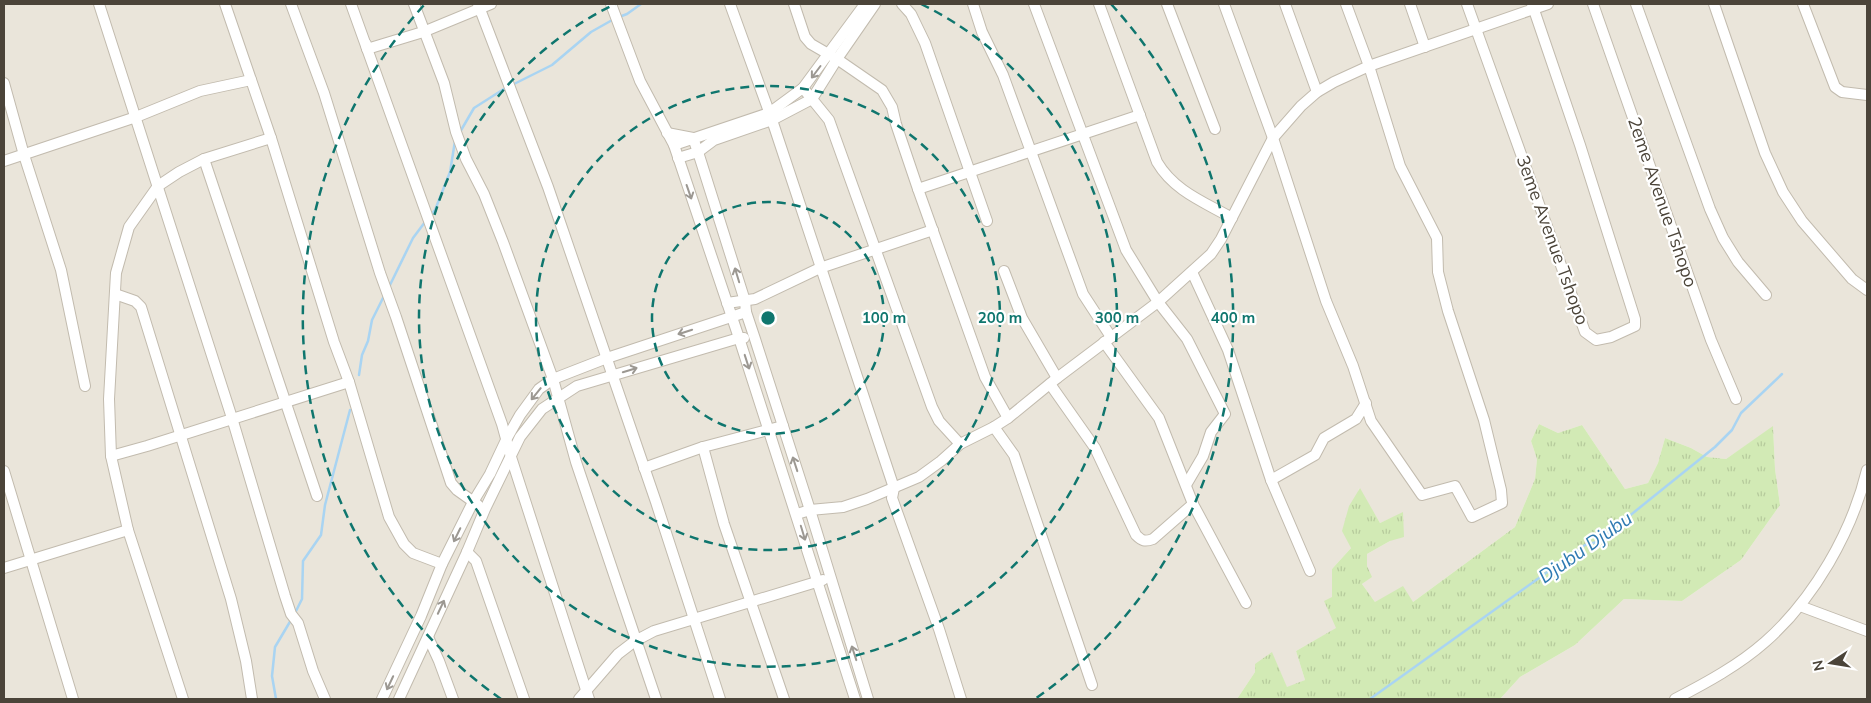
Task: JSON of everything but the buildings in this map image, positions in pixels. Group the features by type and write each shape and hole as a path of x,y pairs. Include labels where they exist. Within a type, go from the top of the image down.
{"street":[{"path":"99,4 232,418 293,616 325,699"},
{"path":"225,4 271,138 331,332 349,382 389,517 404,544 413,553 442,564"},
{"path":"291,4 324,93 374,256 451,483 457,490 485,509"},
{"path":"352,4 507,438 511,457 585,697"},
{"path":"414,4 444,83 457,136 500,234 553,380 576,462 656,699"},
{"path":"368,49 424,32 479,6 491,4"},
{"path":"730,4 771,116 894,488 892,498 939,629 961,699"},
{"path":"794,4 805,36 811,44 833,56 882,90 892,107 918,190 985,377 1008,418"},
{"path":"678,158 698,152 714,140 812,99 833,56 865,4"},
{"path":"674,146 693,138 771,116 803,88 833,56 875,4"},
{"path":"902,4 911,14 925,43 987,221"},
{"path":"973,4 982,32 1003,75 1083,294 1108,340 1159,418 1193,504 1246,603"},
{"path":"1034,4 1126,250 1158,302 1187,339 1225,414 1211,432 1203,456 1186,485"},
{"path":"1099,4 1164,174 1184,192 1232,218"},
{"path":"1167,4 1216,129"},
{"path":"1224,4 1273,138 1326,301 1372,421 1422,494 1455,486 1472,517 1502,503 1501,490 1484,420 1448,311 1438,272 1437,238 1400,166 1369,66 1346,4"},
{"path":"1285,4 1317,92"},
{"path":"1410,4 1425,47"},
{"name":"3eme Avenue Tshopo","path":"1467,4 1585,332 1596,340 1611,337 1635,326 1635,318 1583,154 1533,6"},
{"path":"796,514 810,510 843,507 919,477 942,461 960,444 1008,418 1053,381 1158,302 1211,254 1221,239 1273,138 1301,106 1317,92 1369,66 1476,29 1533,6 1548,4"},
{"name":"2eme Avenue Tshopo","path":"1593,4 1711,340 1736,399"},
{"path":"1636,4 1710,209 1723,238 1738,262 1766,295"},
{"path":"1714,4 1765,153 1783,192 1802,221 1852,279 1867,290"},
{"path":"1803,4 1835,87 1849,94 1867,95"},
{"path":"479,6 548,187 644,468 720,699"},
{"path":"615,12 640,81 674,146 739,338 855,699"},
{"path":"4,161 136,117 200,91 251,80"},
{"path":"4,83 24,155 61,270 85,386"},
{"path":"803,88 829,120 932,407 940,421 960,444"},
{"path":"918,190 1140,115"},
{"path":"667,133 693,138"},
{"path":"183,699 128,530 111,456 109,399 116,273 129,227 158,186 204,159 271,138"},
{"path":"693,138 868,699"},
{"path":"204,159 317,496"},
{"path":"727,304 755,299 820,268 933,230"},
{"path":"1004,271 1022,318 1053,381 1095,448 1136,535 1141,540 1153,539 1193,504"},
{"path":"1192,272 1228,350 1271,480 1310,571"},
{"path":"116,294 136,301 141,307 231,599 246,661 252,699"},
{"path":"382,699 421,616 442,564 473,502 490,474 507,438 539,389 553,380 607,358 746,312"},
{"path":"399,699 485,509 520,437 542,409 577,386 739,338 755,339"},
{"path":"111,456 349,382"},
{"path":"1271,480 1315,455 1324,438 1356,419 1366,403"},
{"path":"644,468 703,447 783,426"},
{"path":"994,427 1014,455 1092,684"},
{"path":"703,447 724,524 745,589 752,601 784,699"},
{"path":"1675,699 1710,680 1765,642 1800,606 1836,550 1851,520 1863,489 1867,470"},
{"path":"4,471 73,699"},
{"path":"4,568 128,530"},
{"path":"467,552 476,561 524,699"},
{"path":"585,697 618,654 635,641 654,631 830,578"},
{"path":"1800,606 1867,631"},
{"path":"428,637 452,699"}],"shaded area":[{"path":"4,4 1867,4 1867,699 1500,699 1520,677 1575,645 1624,599 1682,601 1741,560 1780,505 1775,469 1773,427 1726,459 1707,457 1691,448 1665,438 1658,463 1648,483 1625,489 1582,425 1558,433 1539,424 1531,441 1537,459 1535,479 1515,527 1413,602 1375,602 1362,584 1371,577 1367,566 1367,554 1390,541 1403,513 1380,523 1359,488 1351,548 1332,569 1332,597 1337,628 1296,651 1305,680 1287,688 1272,653 1255,672 1237,699 4,699"}],"green space":[{"path":"1539,424 1558,433 1582,425 1625,489 1648,483 1658,463 1665,438 1691,448 1707,457 1726,459 1773,426 1775,469 1780,505 1741,560 1682,601 1624,599 1575,645 1520,677 1500,699 1237,699 1255,672 1255,664 1272,652 1287,687 1305,680 1296,651 1336,628 1324,601 1332,597 1332,569 1351,548 1342,531 1349,506 1360,488 1380,523 1403,512 1404,537 1390,541 1367,554 1367,566 1372,577 1362,584 1375,602 1403,586 1413,602 1515,527 1535,479 1537,459 1531,441"}],"waterway":[{"path":"619,17 641,4"},
{"path":"512,85 552,65 591,32 614,19"},
{"path":"460,132 474,108 507,87"},
{"path":"430,216 435,210 450,172 455,141"},
{"path":"389,287 413,238 425,222"},
{"path":"359,375 362,355 368,341 372,320 384,296"},
{"name":"Djubu Djubu","path":"1370,699 1585,545 1597,542 1715,447 1732,430 1741,413 1782,374"},
{"path":"295,613 302,599 303,561 321,535 325,505 350,410"},
{"path":"276,699 272,676 275,647 291,620"}]}
